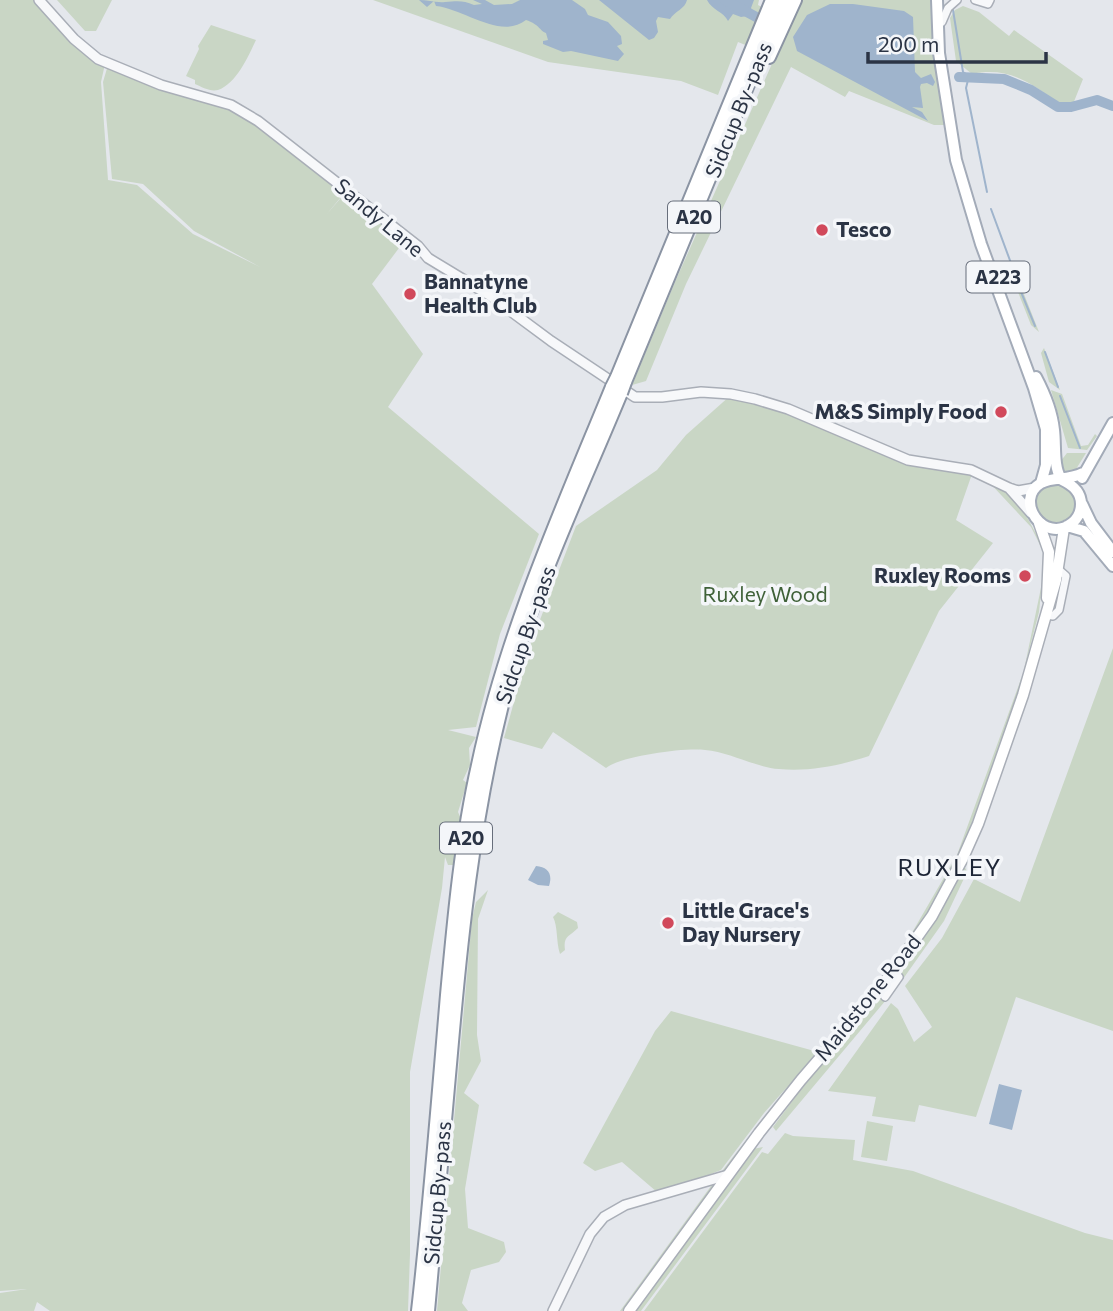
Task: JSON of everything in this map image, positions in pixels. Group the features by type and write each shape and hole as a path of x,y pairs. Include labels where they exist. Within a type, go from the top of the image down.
{"highway":[{"name":"A20","path":"762,51 770,0"},
{"name":"Sidcup By-pass","path":"428,1311 462,933 487,769 502,706 520,644 619,385 783,0"},
{"name":"A20","path":"762,51 795,0"},
{"name":"Sidcup By-pass","path":"418,1311 453,935 477,768 492,703 538,564 726,143 762,51"}],"main road":[{"name":"A223","path":"939,0 954,123 975,216 974,222 1028,357 1046,429 1046,465 1038,486"},
{"name":"A223","path":"939,0 939,53 956,160 1002,301 1054,426 1056,467 1061,479"},
{"name":"A223","path":"954,123 965,186 963,187"},
{"path":"1066,527 1078,516 1083,473 1113,423"},
{"path":"1083,473 1038,486 1030,503 1032,514 1052,530 1066,527 1084,531 1113,566"},
{"path":"1061,479 1075,487 1091,523 1113,552"},
{"name":"Maidstone Road","path":"1040,523 1049,552 1047,610"},
{"name":"Maidstone Road","path":"629,1311 727,1175 801,1080 894,972 932,916 977,825 1023,695 1058,569 1066,527"}],"street":[{"name":"Sandy Lane","path":"39,0 74,39 98,59 162,85 231,105 258,121 418,246 428,258 489,295 551,341 635,397 701,392 755,399 788,409 895,455 921,463 971,470 1009,488 1024,491 1038,486"},
{"path":"942,22 948,8 957,0"},
{"path":"975,0 989,2"},
{"name":"Sandy Lane","path":"1009,488 1032,514"},
{"path":"885,997 899,977 894,972"},
{"path":"553,1311 590,1234 604,1217 625,1205 727,1175"}],"green space":[{"path":"0,0 38,0 105,64 101,82 108,180 137,185 193,234 260,267 194,231 143,184 112,179 103,82 108,65 231,106 346,191 326,215 346,192 405,240 372,284 423,354 388,407 539,534 500,634 476,727 448,730 476,737 469,748 470,765 463,780 467,783 458,812 462,821 453,865 448,865 445,857 410,1072 408,1311 50,1311 37,1302 34,1311 0,1311 0,1293 27,1289 0,1291"},
{"path":"57,0 112,0 96,31 85,31"},
{"path":"373,0 759,0 758,5 790,22 800,0 932,0 935,53 945,125 934,125 849,91 845,97 791,67 686,284 646,381 632,385 775,57 738,42 718,95 681,81 548,62"},
{"path":"963,6 979,12 1009,36 1014,30 1083,79 1073,104 1058,102 1014,76 990,72 972,74 956,61 950,18 955,10"},
{"path":"211,25 256,40 236,76 218,90 206,89 186,76 198,46"},
{"path":"1020,284 1039,332 1031,325 1016,287"},
{"path":"1044,348 1060,390 1049,382 1041,353"},
{"path":"1051,390 1062,394 1081,446 1088,445 1095,434 1097,436 1087,450 1068,448"},
{"name":"Ruxley Wood","path":"731,395 788,410 895,456 972,474 956,520 993,543 939,611 869,756 825,767 791,770 696,749 638,756 606,768 553,732 542,749 504,738 528,651 576,526 657,470 686,435"},
{"path":"1067,453 1086,453 1073,474 1067,475 1061,469 1060,462"},
{"path":"988,481 1004,489 1020,504 1045,555 1031,527"},
{"path":"1056,483 1071,489 1077,504 1071,519 1056,525 1041,519 1035,504 1041,489"},
{"path":"1042,582 1039,612 1024,670"},
{"path":"1113,648 1113,1031 1016,997 976,1117 919,1105 915,1122 872,1116 876,1097 828,1091 891,1003 898,1009 914,1042 932,1027 905,986 942,938 974,879 1020,902"},
{"path":"1021,679 1024,681 962,849 932,907 892,968 799,1076 727,1169 722,1171 788,1086 721,1170 693,1181 657,1192 622,1162 595,1171 583,1163 655,1031 671,1011 818,1052 887,970 891,969 957,855"},
{"path":"964,865 967,872 944,921 903,979 898,973 938,916"},
{"path":"488,890 478,919 477,1035 481,1061 464,1093 479,1105 465,1189 468,1228 504,1242 506,1252 499,1262 471,1270 462,1303 468,1311 437,1311 472,919 476,902"},
{"path":"558,912 577,922 578,928 566,939 565,950 560,954 553,917"},
{"path":"882,994 886,1000 776,1131 773,1127 805,1084"},
{"path":"867,1121 893,1126 887,1161 861,1157"},
{"path":"785,1133 793,1136 855,1140 853,1160 913,1171 1085,1233 1113,1240 1113,1311 644,1311 762,1152 768,1154"},
{"path":"763,1147 641,1311 633,1311 753,1149"},
{"path":"714,1182 716,1182 620,1311"}],"water":[{"path":"419,0 425,0 433,2 427,7"},
{"path":"473,0 485,0 494,5 512,4 520,0 572,0 585,9 588,15 608,22 621,36 622,44 617,46 624,54 618,61 571,51 563,52 543,44 543,41 548,40 546,33 526,20 505,27 494,25 436,6 434,2 460,1 474,5 482,4"},
{"path":"599,0 687,0 670,19 658,17 658,32 649,40"},
{"path":"707,0 754,0 751,8 753,15 741,17 733,14 728,21"},
{"path":"830,4 853,4 904,11 913,17 915,72 921,78 931,74 935,82 933,86 921,84 923,108 912,107 922,112 928,121 797,51 793,37 807,15"},
{"path":"536,866 548,872 549,886 528,880"},
{"path":"999,1084 1022,1090 1012,1130 989,1124"}],"waterway":[{"path":"725,0 769,24"},
{"path":"953,10 963,72 969,76 966,88 987,192"},
{"path":"959,77 1004,79 1031,90 1058,107 1071,107 1097,100 1113,106"},
{"path":"991,209 1015,274"},
{"path":"1019,287 1035,326"},
{"path":"1045,352 1058,387"},
{"path":"1060,396 1080,448"}],"place":[{"name":"Tesco","path":"822,230"},
{"name":"Bannatyne Health Club","path":"410,294"},
{"name":"M&S Simply Food","path":"1001,412"},
{"name":"Ruxley Rooms","path":"1025,576"},
{"name":"Little Grace's Day Nursery","path":"668,923"}],"district":[{"name":"RUXLEY","path":"950,868"}]}
